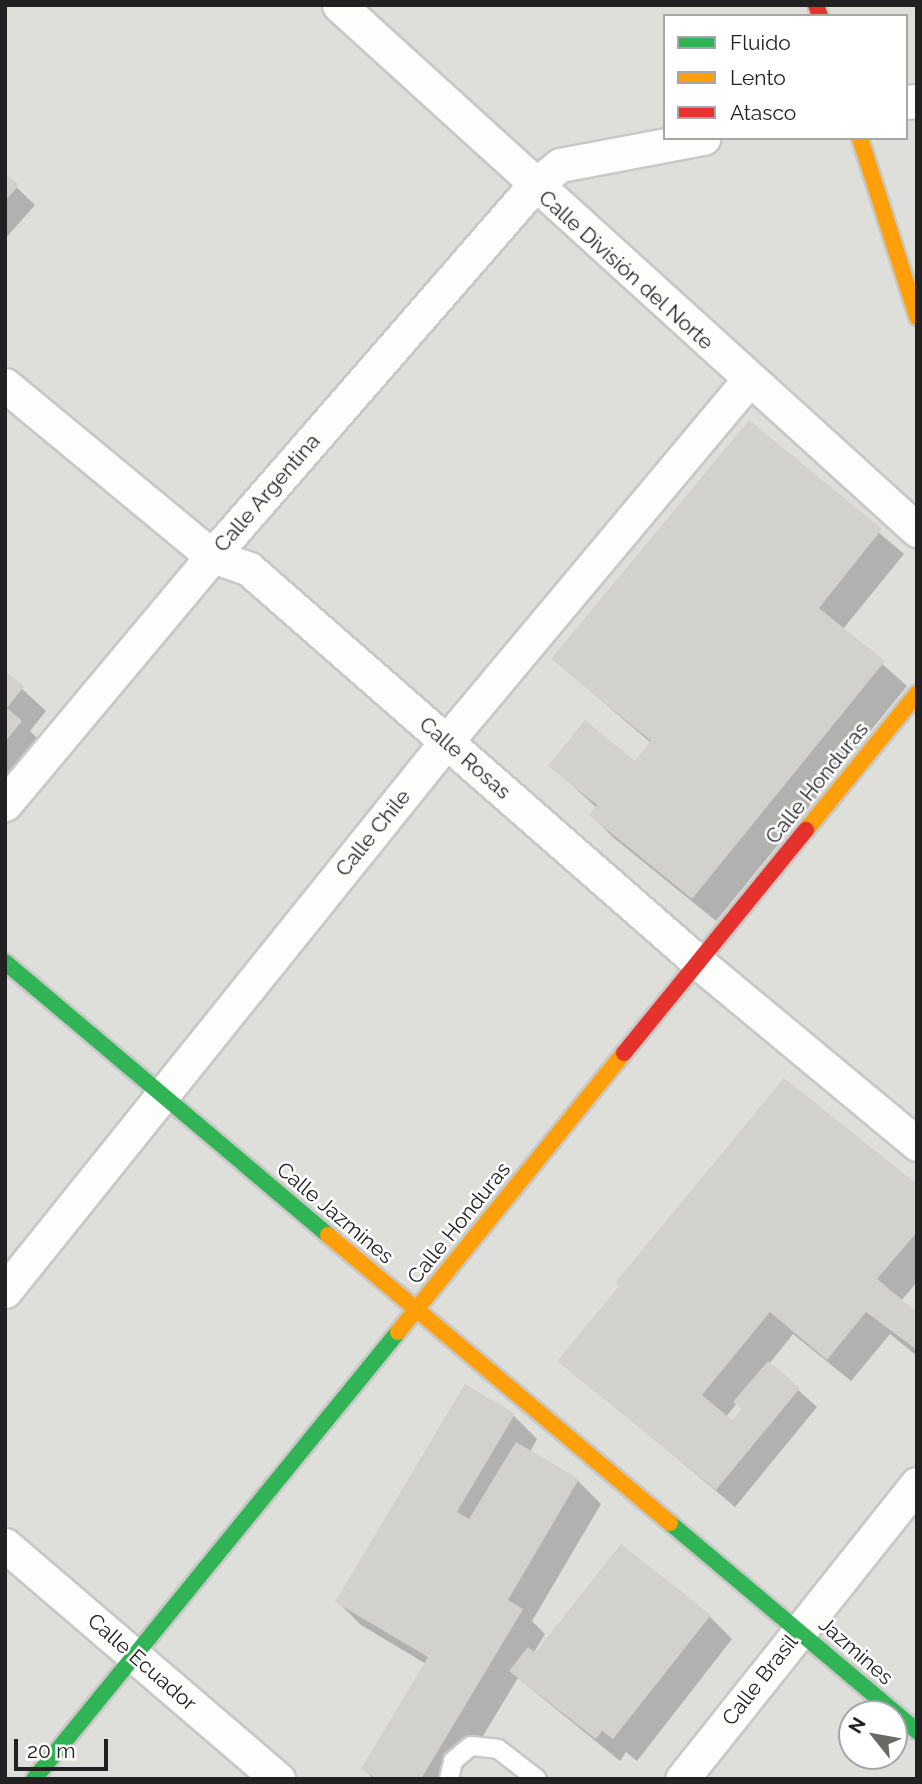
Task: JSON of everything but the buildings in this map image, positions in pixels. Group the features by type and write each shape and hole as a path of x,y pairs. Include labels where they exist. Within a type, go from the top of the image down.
{"street":[{"name":"Calle División del Norte","path":"339,5 748,381 917,530"},
{"name":"Calle Argentina","path":"5,804 212,556 534,186 560,165 692,140"},
{"path":"861,140 917,317"},
{"name":"Calle Chile","path":"5,1291 446,742 748,381"},
{"name":"Calle Rosas","path":"5,385 212,556 249,569 698,962 917,1144"},
{"name":"Calle Honduras","path":"34,1779 917,694"},
{"name":"Calle Jazmines","path":"5,962 799,1631"},
{"name":"Calle Brasil","path":"682,1779 917,1483"},
{"name":"Calle Ecuador","path":"5,1545 278,1779"},
{"name":"Jazmines","path":"799,1631 917,1731"}],"lane":[{"path":"449,1779 453,1761 471,1746 498,1749 537,1779"}],"shaded area":[{"path":"5,5 917,5 917,1779 5,1779"}],"traffic: fast":[{"path":"5,962 328,1235"},
{"path":"34,1779 398,1332"},
{"path":"670,1523 917,1731"}],"traffic: slow":[{"path":"861,140 917,317"},
{"path":"806,830 917,694"},
{"path":"398,1332 624,1053"},
{"path":"328,1235 670,1523"}],"traffic: jam":[{"path":"816,5 819,14"},
{"path":"624,1053 806,830"}]}
